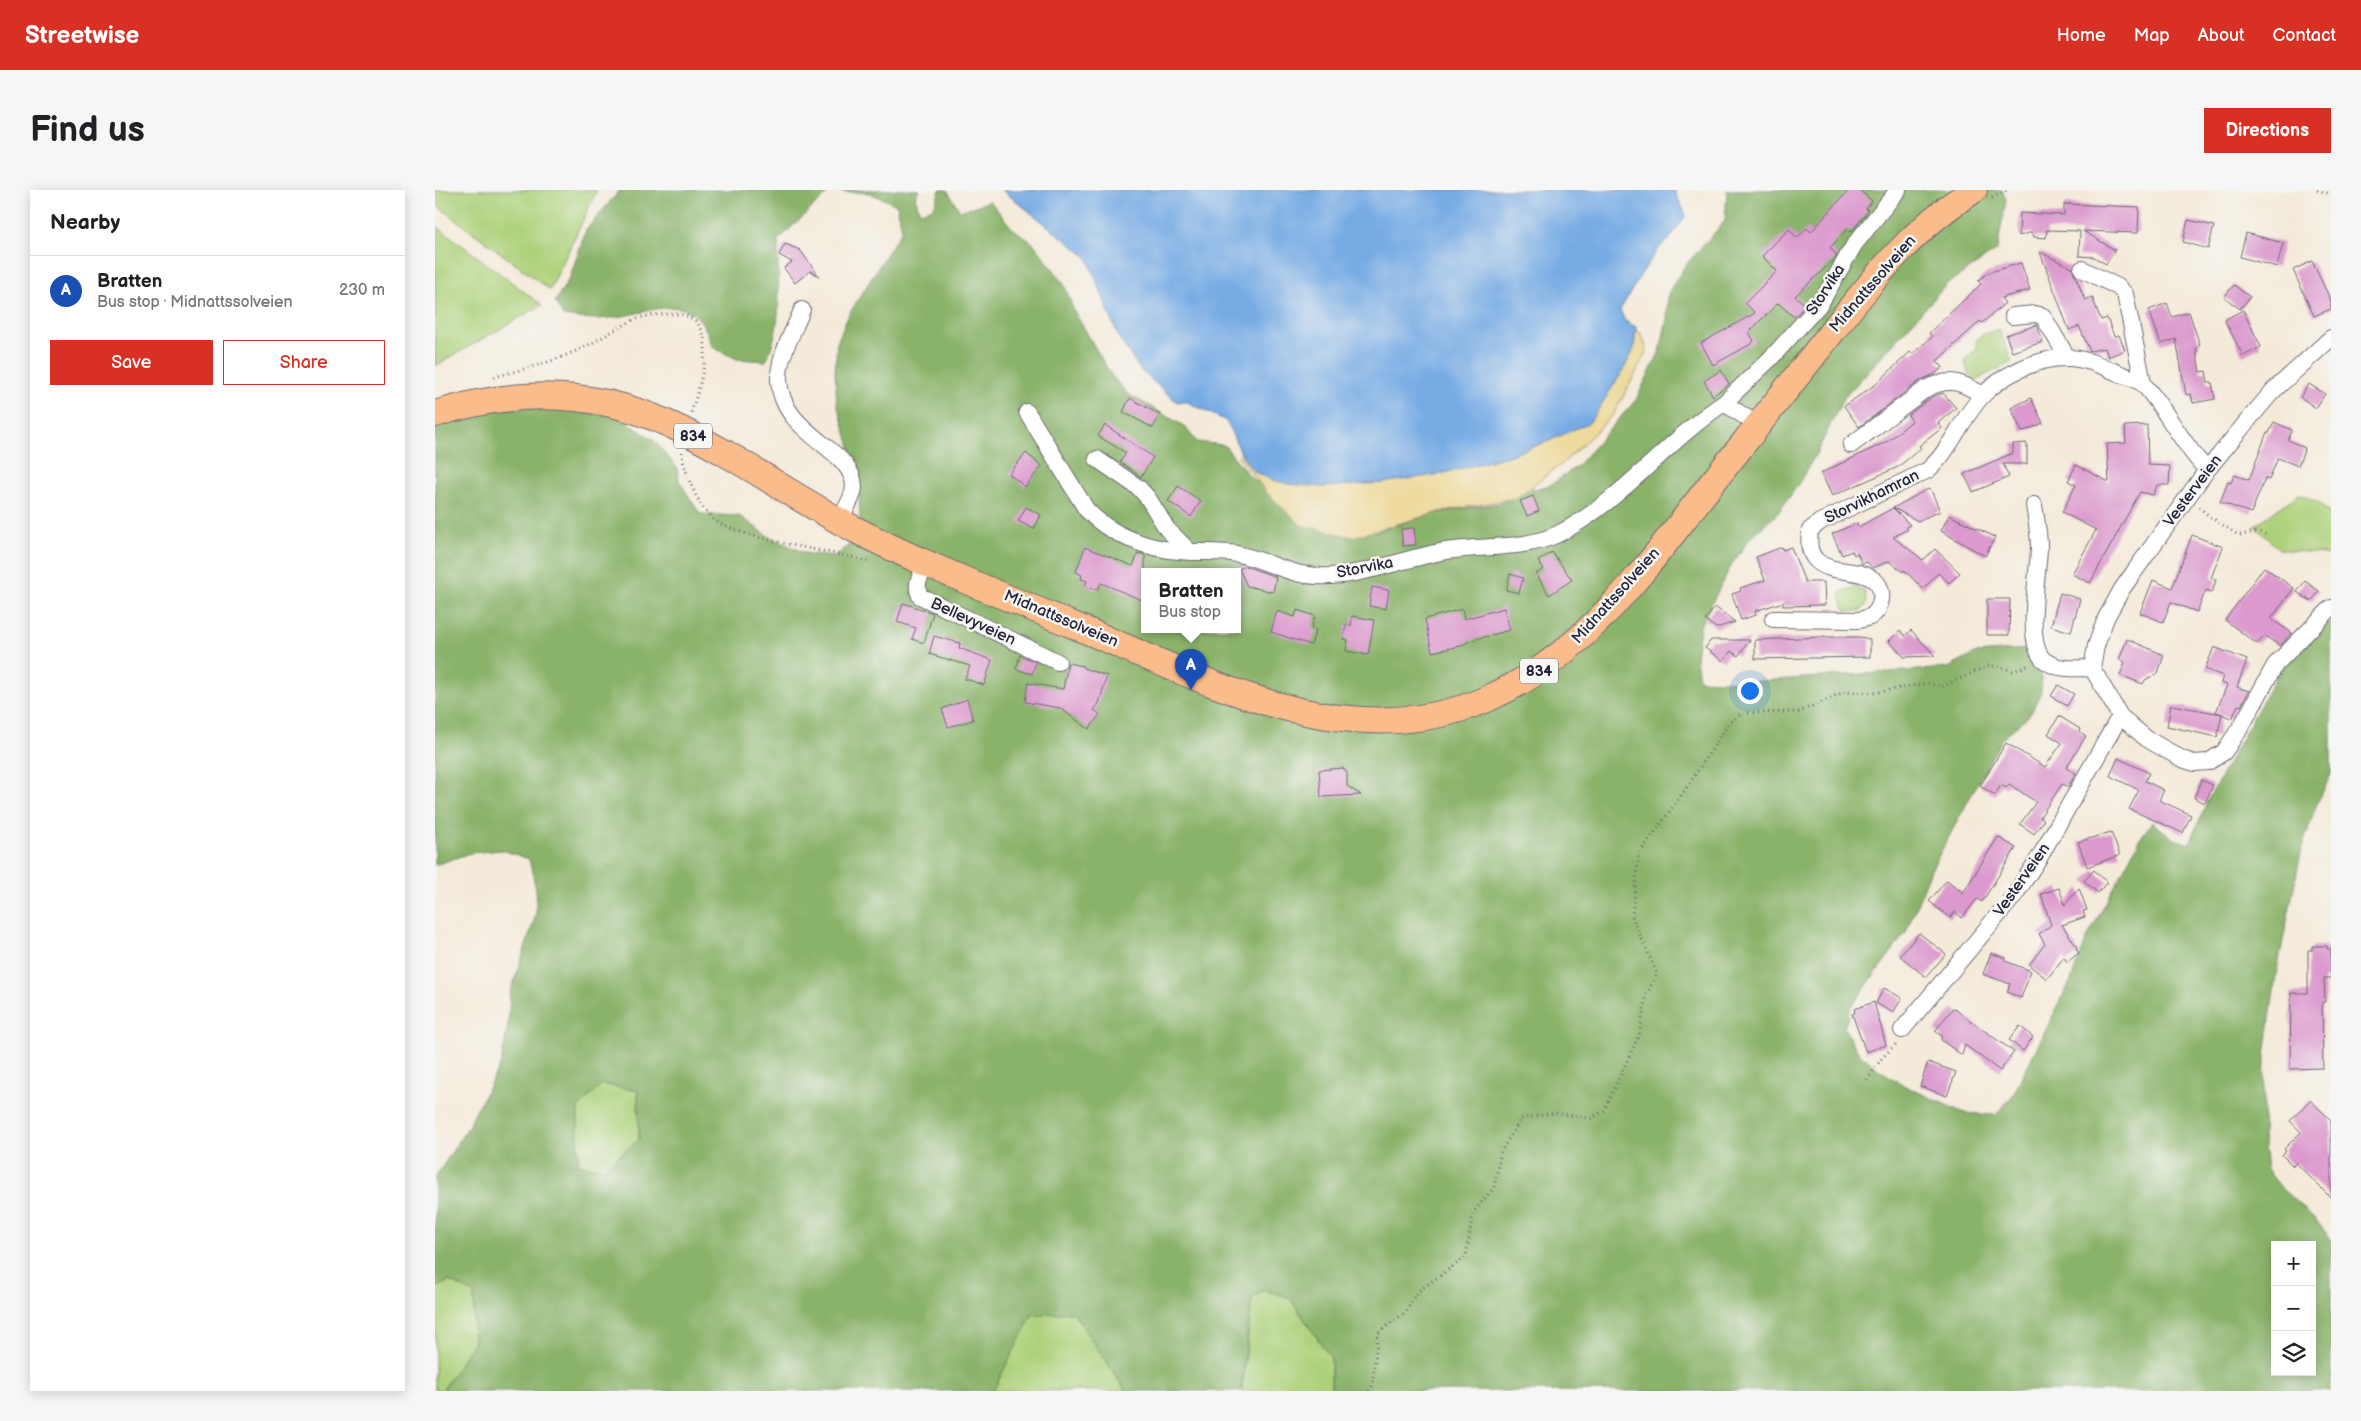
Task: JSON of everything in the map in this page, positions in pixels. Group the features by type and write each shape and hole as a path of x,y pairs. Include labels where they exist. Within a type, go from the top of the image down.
{"main road":[{"name":"Midnattssolveien","path":"435,414 474,402 516,396 584,399 628,408 667,423 709,445 839,521 927,564 1266,703 1313,715 1355,721 1403,721 1445,714 1487,699 1532,677 1579,640 1647,566 1887,263 1935,216 1974,190"}],"street":[{"name":"Storvika","path":"1027,412 1055,455 1071,487 1096,520 1127,537 1162,548 1190,552 1236,554 1298,573 1317,576 1343,574 1446,551 1539,542 1581,521 1603,504 1696,422 1724,404 1772,357 1820,304 1854,245 1898,190"},
{"path":"2083,269 2118,287 2125,294 2143,383 2190,452 2207,470"},
{"path":"801,310 784,356 779,377 781,396 790,413 802,426 829,448 852,475 854,488 839,521"},
{"path":"2013,316 2035,314 2043,316 2067,357"},
{"name":"Vesterveien","path":"2092,668 2096,646 2106,618 2122,589 2207,470 2273,392 2331,338"},
{"name":"Storvikhamran","path":"1773,619 1859,620 1871,616 1881,604 1881,590 1875,580 1863,574 1826,567 1815,559 1810,551 1810,530 1820,522 1928,470 1940,460 1983,395 1997,383 2035,363 2067,357 2105,368 2143,383"},
{"path":"1851,446 1927,388 1941,382 1955,382 1983,395"},
{"path":"1724,404 1758,425"},
{"path":"1097,459 1143,493 1167,529 1190,552"},
{"path":"2034,506 2039,549 2034,633 2036,647 2043,659 2055,666 2092,668 2120,716 2147,739 2182,759 2194,763 2208,762 2223,752 2242,725 2275,665 2331,608"},
{"name":"Bellevyveien","path":"927,564 919,578 917,590 920,596 1058,662"},
{"name":"Vesterveien","path":"1903,1030 2014,896 2039,858 2120,716"}],"path":[{"path":"2317,190 2331,194"},
{"path":"489,379 573,353 637,319 661,314 680,314 693,320 706,342 701,383 690,416"},
{"path":"682,448 686,471 702,506 713,518 727,527 749,534 875,563"},
{"path":"2190,495 2201,511 2238,535 2252,531 2265,533 2268,536"},
{"path":"1369,1391 1372,1386 1378,1333 1406,1312 1417,1292 1466,1257 1473,1213 1495,1187 1501,1151 1521,1119 1554,1113 1591,1118 1604,1111 1639,1036 1647,994 1657,974 1632,916 1639,854 1685,790 1729,723 1742,714 1799,712 1844,692 1875,693 1927,683 1941,686 1988,666 1998,666 2013,671 2043,659"},
{"path":"1867,1079 1897,1042 1903,1030"}],"green space":[{"path":"435,190 597,190 550,290 435,204"},
{"path":"620,190 919,190 915,197 920,212 934,208 940,190 947,190 960,211 990,201 1011,227 1034,244 1063,282 1074,311 1111,375 1128,394 1184,426 1197,442 1224,445 1251,478 1345,532 1378,531 1435,513 1501,503 1518,493 1551,485 1577,466 1636,400 1660,351 1667,319 1668,293 1685,266 1725,221 1727,190 2002,190 2006,200 1997,250 1947,284 1843,399 1816,454 1797,486 1778,513 1751,537 1732,564 1700,626 1696,658 1699,680 1747,682 1948,668 1977,653 2024,649 2042,677 2041,692 2031,713 2001,740 1931,870 1906,932 1851,1007 1844,1028 1858,1052 1878,1069 1905,1086 1964,1113 1996,1115 2013,1095 2071,980 2087,938 2140,839 2152,822 2174,839 2189,844 2208,800 2279,671 2331,621 2331,774 2316,806 2302,848 2276,975 2265,1056 2263,1135 2267,1170 2283,1190 2315,1219 2331,1239 2331,1391 1331,1391 1331,1358 1289,1297 1264,1290 1252,1298 1241,1391 1126,1391 1073,1312 1032,1315 993,1391 442,1391 474,1342 474,1293 449,1281 435,1288 435,1178 468,1127 501,1063 508,1026 510,994 536,915 536,889 529,859 502,850 470,853 435,865 435,424 494,409 544,407 617,416 654,440 677,468 679,481 700,514 739,516 770,537 805,553 836,556 851,543 860,519 858,472 837,404 835,372 837,343 849,314 902,230 897,205 870,193 830,191 778,240 778,316 772,345 766,361 737,359 712,347 705,328 695,315 684,309 671,307 603,319 563,316 555,302 570,277 586,230","holes":["602,1084 638,1091 639,1140 603,1169 578,1164 578,1108"]},
{"path":"435,225 542,305 435,366"},
{"path":"1999,329 2012,362 1975,382 1967,370 1965,360 1977,348 1976,340 1984,334"},
{"path":"2299,494 2319,503 2331,514 2331,555 2279,549 2254,526"},
{"path":"1854,587 1865,592 1867,604 1860,611 1846,611 1843,607 1840,592"},
{"path":"602,1084 638,1091 639,1140 602,1169 578,1165 577,1108"},
{"path":"449,1281 474,1293 474,1342 442,1391 435,1391 435,1288"},
{"path":"1264,1290 1289,1297 1331,1358 1331,1391 1242,1391 1252,1298"},
{"path":"1073,1312 1126,1391 993,1391 1032,1314"}],"sand":[{"path":"1614,318 1642,334 1647,352 1613,415 1563,463 1516,498 1439,512 1353,537 1301,525 1267,493 1238,456 1241,453"}],"water":[{"path":"1002,190 1674,190 1686,215 1669,240 1660,247 1645,268 1620,310 1625,321 1636,327 1634,349 1623,371 1590,422 1549,441 1508,456 1441,474 1383,483 1321,487 1288,484 1269,479 1253,471 1243,457 1226,421 1185,401 1177,402 1141,371 1119,338 1087,257"}],"building":[{"path":"1849,190 1859,190 1872,201 1866,208 1868,211 1851,232 1847,229 1830,248 1837,255 1835,259 1795,296 1806,305 1794,317 1778,303 1749,332 1754,341 1751,344 1713,365 1701,343 1755,313 1745,303 1777,271 1762,256 1789,229 1797,238 1807,228 1811,232"},
{"path":"2064,204 2139,207 2138,233 2083,231 2115,250 2106,264 2094,257 2079,256 2080,231 2047,230 2046,238 2034,237 2032,232 2019,236 2020,213 2064,215"},
{"path":"2188,220 2214,226 2208,249 2183,242"},
{"path":"2246,233 2283,243 2277,267 2240,257"},
{"path":"785,244 800,250 819,276 810,271 795,283 784,268 792,262 779,255"},
{"path":"2040,252 2072,268 2085,300 2092,297 2101,320 2107,318 2114,336 2119,335 2125,350 2108,357 2105,348 2090,351 2079,326 2069,330"},
{"path":"2312,261 2331,301 2331,309 2314,316 2293,270"},
{"path":"2021,263 2030,290 2001,298 2005,303 1982,323 1980,321 1937,361 1943,367 1935,374 1921,380 1859,427 1844,406 1875,385 1910,352 1912,354 1932,337 1929,333 1981,284 1978,281 1987,273"},
{"path":"2234,285 2250,297 2240,309 2224,297"},
{"path":"2167,303 2172,317 2189,312 2200,345 2196,349 2200,372 2206,371 2208,383 2212,382 2215,399 2193,403 2191,394 2186,395 2176,339 2161,344 2149,310"},
{"path":"2243,310 2261,347 2243,356 2225,321"},
{"path":"2037,325 2043,342 2012,352 2006,335"},
{"path":"1721,370 1729,384 1713,396 1704,381"},
{"path":"2309,384 2325,394 2316,408 2300,397"},
{"path":"1943,393 1956,408 1938,423 1942,428 1919,446 1921,448 1898,467 1832,496 1821,473 1888,441 1912,421 1908,415 1932,397"},
{"path":"1130,398 1160,415 1153,428 1123,412"},
{"path":"2031,398 2043,423 2022,432 2011,408"},
{"path":"2274,422 2292,430 2288,440 2305,448 2298,466 2278,458 2269,480 2265,478 2251,513 2220,502 2228,482 2231,483 2234,475 2249,480 2267,432 2269,433"},
{"path":"1105,425 1153,457 1141,477 1120,462 1126,453 1098,436"},
{"path":"2147,425 2148,465 2170,466 2169,485 2157,485 2153,495 2140,492 2090,583 2072,574 2096,530 2062,512 2076,485 2068,481 2076,465 2109,482 2107,444 2126,443 2125,426"},
{"path":"2027,443 2027,464 2003,464 2009,477 1973,492 1964,474 2013,453 2013,444"},
{"path":"1026,453 1042,466 1025,487 1009,474"},
{"path":"1178,486 1201,501 1191,517 1168,501"},
{"path":"1930,488 1940,511 1918,521 1893,508"},
{"path":"1533,496 1539,511 1527,516 1520,501"},
{"path":"1026,507 1041,515 1034,529 1018,521"},
{"path":"1893,508 1910,525 1906,527 1908,529 1893,537 1923,560 1935,549 1960,573 1949,583 1938,573 1923,589 1904,570 1903,572 1889,561 1873,568 1867,562 1862,564 1857,553 1854,555 1852,551 1842,555 1832,534 1857,523 1858,527"},
{"path":"1949,515 1995,537 1985,556 1941,531"},
{"path":"1414,528 1416,545 1403,546 1401,529"},
{"path":"2192,535 2223,547 2211,578 2216,580 2212,592 2206,590 2197,612 2171,602 2163,622 2140,613 2153,580 2172,588"},
{"path":"1085,547 1133,566 1138,553 1145,555 1145,568 1141,568 1141,600 1101,583 1097,590 1085,586 1087,581 1081,579 1082,575 1076,572"},
{"path":"1782,547 1783,550 1791,547 1805,582 1824,582 1825,605 1783,606 1783,602 1755,611 1756,615 1741,620 1732,594 1741,591 1740,588 1765,580 1756,557"},
{"path":"1552,552 1572,580 1549,595 1536,574 1544,569 1538,561"},
{"path":"1245,566 1276,577 1273,592 1247,586 1241,573 1241,568"},
{"path":"2264,567 2294,588 2271,619 2292,633 2280,646 2265,636 2257,644 2225,620"},
{"path":"1510,574 1523,578 1519,593 1506,590"},
{"path":"2305,581 2319,591 2311,602 2297,592"},
{"path":"1372,587 1389,590 1386,609 1369,606"},
{"path":"2060,593 2080,599 2071,632 2051,626"},
{"path":"1987,599 2010,599 2009,635 1987,635"},
{"path":"903,603 933,613 924,643 912,639 916,628 897,622"},
{"path":"1715,607 1735,622 1716,628 1705,620"},
{"path":"1504,608 1510,630 1469,641 1461,646 1432,652 1425,619 1462,609 1464,619"},
{"path":"1297,610 1315,616 1311,629 1316,630 1311,645 1271,632 1277,611 1295,617"},
{"path":"1352,616 1374,620 1368,655 1346,651 1348,640 1343,639 1346,625 1351,626"},
{"path":"1900,630 1905,636 1911,630 1935,656 1904,657 1889,641"},
{"path":"934,636 960,643 959,648 992,660 984,685 965,679 970,666 929,654"},
{"path":"1860,637 1870,639 1870,657 1755,659 1755,640"},
{"path":"2127,639 2164,655 2158,673 2145,680 2143,684 2120,675 2125,662 2119,660"},
{"path":"1711,640 1750,640 1738,656 1731,651 1723,661 1705,648"},
{"path":"2214,647 2247,660 2237,687 2249,691 2241,706 2238,705 2232,719 2216,712 2227,685 2221,683 2223,676 2205,669"},
{"path":"1020,655 1036,662 1032,674 1016,669"},
{"path":"1068,663 1083,666 1083,668 1107,676 1099,703 1094,710 1100,714 1089,729 1060,708 1025,702 1028,683 1063,689"},
{"path":"2058,685 2074,694 2067,706 2051,696"},
{"path":"967,699 973,720 948,727 942,709"},
{"path":"2171,705 2222,714 2217,737 2167,726"},
{"path":"2059,716 2080,729 2079,731 2086,736 2066,768 2076,773 2068,787 2062,784 2040,817 2044,820 2034,834 2020,824 2036,802 2009,784 2006,788 2001,785 1995,795 1980,786 2006,743 2045,767 2062,743 2048,734"},
{"path":"2118,758 2149,773 2145,781 2164,790 2159,800 2191,815 2183,833 2129,809 2139,790 2110,776"},
{"path":"1343,768 1347,773 1347,786 1361,795 1321,797 1319,770"},
{"path":"2201,780 2213,785 2205,803 2194,798"},
{"path":"2111,832 2120,855 2087,867 2078,842"},
{"path":"1998,837 2016,848 1982,902 1977,899 1962,918 1955,912 1950,918 1929,901 1947,880 1963,893"},
{"path":"2094,870 2107,882 2098,893 2084,881"},
{"path":"2059,888 2065,905 2079,888 2087,910 2083,911 2085,917 2062,925 2079,953 2067,962 2064,957 2047,979 2029,965 2045,944 2039,934 2051,925 2041,894"},
{"path":"1919,933 1946,954 1926,977 1900,956"},
{"path":"2312,946 2327,946 2327,949 2331,949 2331,978 2324,978 2325,1002 2322,1002 2323,1068 2290,1069 2291,993 2308,993 2308,950 2312,950"},
{"path":"1991,953 2006,958 2005,961 2031,971 2021,998 2007,992 2010,984 1983,974"},
{"path":"1884,988 1902,998 1893,1013 1876,1003"},
{"path":"1874,1002 1886,1045 1866,1052 1852,1014 1855,1013 1854,1009"},
{"path":"1953,1008 2014,1052 2000,1071 1965,1045 1962,1055 1941,1040 1942,1036 1935,1031"},
{"path":"2020,1026 2033,1037 2023,1051 2009,1040"},
{"path":"1928,1062 1956,1072 1947,1096 1920,1086"},
{"path":"2310,1100 2331,1120 2331,1198 2296,1163 2293,1166 2282,1155 2286,1151 2284,1149 2301,1132 2290,1121"}],"place":[{"name":"Bratten","path":"1191,690"}]}
